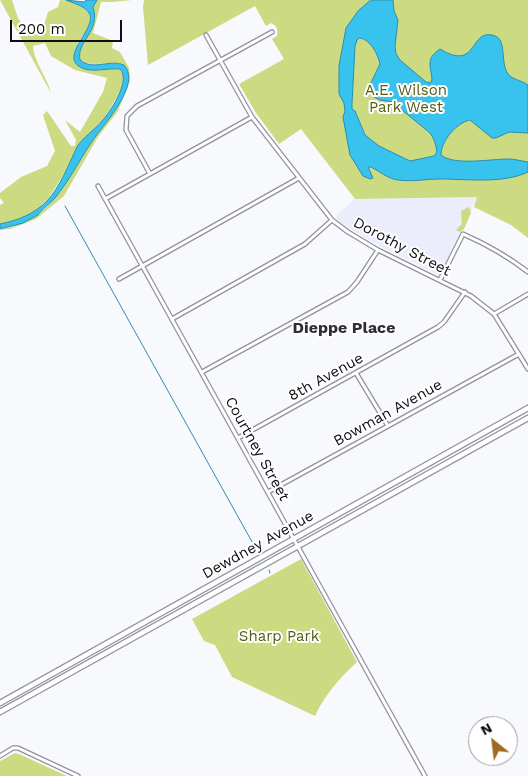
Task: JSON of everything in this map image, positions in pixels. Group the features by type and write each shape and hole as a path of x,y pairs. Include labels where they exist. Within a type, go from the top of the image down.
{"main road":[{"name":"Dewdney Avenue","path":"0,704 528,408"},
{"name":"Dewdney Avenue","path":"0,712 528,418"}],"street":[{"path":"150,174 126,130 127,116 137,106 272,32"},
{"name":"Dorothy Street","path":"206,35 252,117 332,220 378,250 465,292 494,314 528,369"},
{"path":"105,199 252,117"},
{"path":"119,279 299,178"},
{"name":"Courtney Street","path":"98,186 425,776"},
{"path":"172,319 305,244 332,220"},
{"path":"440,280 463,234 490,246 528,272"},
{"path":"202,372 348,292 357,282 378,250"},
{"name":"8th Avenue","path":"238,438 438,327 444,322 465,292"},
{"path":"494,314 528,294"},
{"name":"Bowman Avenue","path":"268,492 519,354"},
{"path":"356,373 388,426"},
{"path":"0,756 13,748 18,748 78,776"}],"shaded area":[{"path":"477,197 464,229 460,232 439,275 383,248 347,227 335,217 355,199"}],"green space":[{"path":"0,0 12,0 18,18 27,32 43,28 48,12 58,7 60,0 80,5 89,13 90,22 78,43 75,60 89,69 120,69 124,76 121,90 108,112 103,120 79,145 73,160 48,199 24,218 0,224 0,205 4,203 0,198 0,193 21,177 47,166 55,151 43,115 47,111 71,146 75,146 76,140 65,120 80,132 103,92 107,78 75,70 51,56 45,43 33,46 51,93"},
{"path":"97,0 132,0 101,2 93,33 113,41 112,48 120,52 129,68 130,81 118,111 98,137 64,196 36,219 10,229 0,230 12,227 40,212 48,205 123,98 129,78 124,65 112,63 92,64 80,60 81,47 94,22 93,7"},
{"name":"A.E. Wilson Park West","path":"144,0 528,0 528,238 511,225 474,207 477,197 355,199 301,129 279,144 256,113 239,84 284,59 272,39 277,36 277,28 271,23 266,26 255,6 148,65"},
{"path":"469,207 471,213 464,229 460,232 456,230 462,224 461,211"},
{"name":"Sharp Park","path":"301,559 357,662 333,687 315,716 232,677 215,645 204,641 192,619"},
{"path":"15,753 67,776 0,776 0,761"}],"water":[{"path":"66,0 84,2 86,0 97,0 93,7 94,23 81,47 80,60 90,65 113,63 124,65 128,73 128,84 118,106 55,198 38,215 23,223 0,229 0,224 26,216 37,210 47,201 60,182 77,147 107,115 122,87 123,74 120,69 89,70 77,64 74,58 75,51 88,27 89,13 85,8"},
{"path":"371,0 393,0 394,11 398,20 396,54 400,60 426,82 430,83 432,80 430,63 432,56 440,49 452,55 461,56 468,53 481,37 487,35 499,38 508,74 512,78 528,85 528,133 509,132 492,138 470,120 450,133 441,155 463,161 508,159 528,162 528,172 518,176 496,179 403,181 391,178 368,167 373,178 370,179 363,176 350,155 343,117 345,111 344,103 339,94 339,66 346,28 358,11","holes":["360,38 364,39 373,48 380,64 369,87 372,96 380,100 392,102 430,133 437,149 434,156 410,161 379,146 365,135 355,111 352,109 355,46 357,40"]}],"waterway":[{"path":"65,206 256,549"}],"district":[{"name":"Dieppe Place","path":"344,328"}]}
